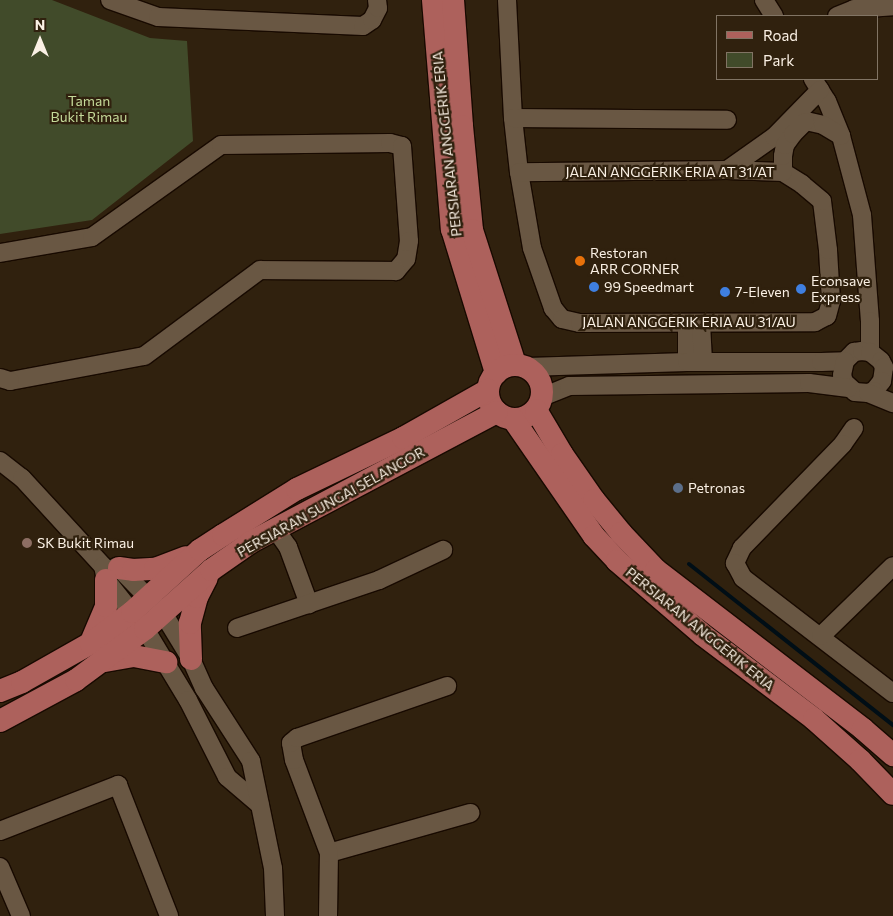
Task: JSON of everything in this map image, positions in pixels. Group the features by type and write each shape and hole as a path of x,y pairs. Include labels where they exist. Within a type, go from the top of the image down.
{"main road":[{"name":"PERSIARAN ANGGERIK ERIA","path":"434,0 452,229 506,373"},
{"name":"PERSIARAN ANGGERIK ERIA","path":"453,0 472,230 506,373"},
{"path":"506,373 540,379 539,404 521,418 505,415 492,406 506,373"},
{"name":"PERSIARAN SUNGAI SELANGOR","path":"147,613 200,550 297,489 403,438 506,373"},
{"name":"PERSIARAN ANGGERIK ERIA","path":"539,404 562,454 594,500 620,533 656,570 863,729 893,755"},
{"name":"PERSIARAN ANGGERIK ERIA","path":"505,415 594,536 617,561 649,591 703,635 814,719 893,794"},
{"name":"PERSIARAN SUNGAI SELANGOR","path":"0,720 44,699 95,653 147,613 251,542 505,415"},
{"path":"166,662 134,656 95,653 106,606 109,571 154,569 200,550"},
{"path":"191,659 190,623 197,597 211,570"},
{"name":"PERSIARAN SUNGAI SELANGOR","path":"0,691 95,653"}],"street":[{"path":"110,0 158,17 363,26 372,20 378,8 377,0"},
{"name":"JALAN ANGGERIK ERIA AU 31/AU","path":"507,0 513,118 518,172 532,248 553,308 562,319 580,323 815,322 827,316 831,301 828,250"},
{"path":"764,0 773,15"},
{"path":"839,15 854,9 893,6"},
{"path":"783,172 782,156 786,145 793,134 806,121 820,90"},
{"path":"820,90 841,136 862,215 868,305 856,355 842,375 849,388"},
{"path":"727,170 774,137 820,90"},
{"path":"513,118 727,120"},
{"path":"806,121 824,125 841,136"},
{"path":"0,253 92,237 221,145 390,143 402,146 409,241 406,259 396,271 260,270 144,356 10,381 0,378"},
{"name":"JALAN ANGGERIK ERIA AT 31/AT","path":"518,172 727,170 783,172 802,184 822,201 828,250"},
{"path":"694,323 695,362"},
{"path":"506,373 856,355 881,360 889,378 868,393"},
{"path":"539,404 569,386 809,384 849,388 855,392 868,393 893,403"},
{"path":"854,428 843,444 742,548 735,564 743,578 893,693"},
{"path":"0,461 22,478 191,659 204,688 250,761 272,868 275,916"},
{"path":"276,530 288,547 309,604"},
{"path":"237,628 379,580 443,550"},
{"path":"821,636 893,566"},
{"path":"147,613 166,662 188,700 227,777 260,805"},
{"path":"328,916 329,853 294,760 291,743 297,738 447,686"},
{"path":"211,746 233,732"},
{"path":"0,832 118,785 168,916"},
{"path":"329,853 470,813"},
{"path":"0,868 21,916"}],"green space":[{"name":"Taman Bukit Rimau","path":"0,0 52,0 150,38 187,41 193,141 92,220 0,234"}],"waterway":[{"path":"689,564 893,725"}],"place":[{"name":"Restoran ARR CORNER","path":"580,261"},
{"name":"99 Speedmart","path":"594,287"},
{"name":"Econsave Express","path":"801,289"},
{"name":"7-Eleven","path":"725,292"},
{"name":"Petronas","path":"678,488"},
{"name":"SK Bukit Rimau","path":"27,543"}]}
